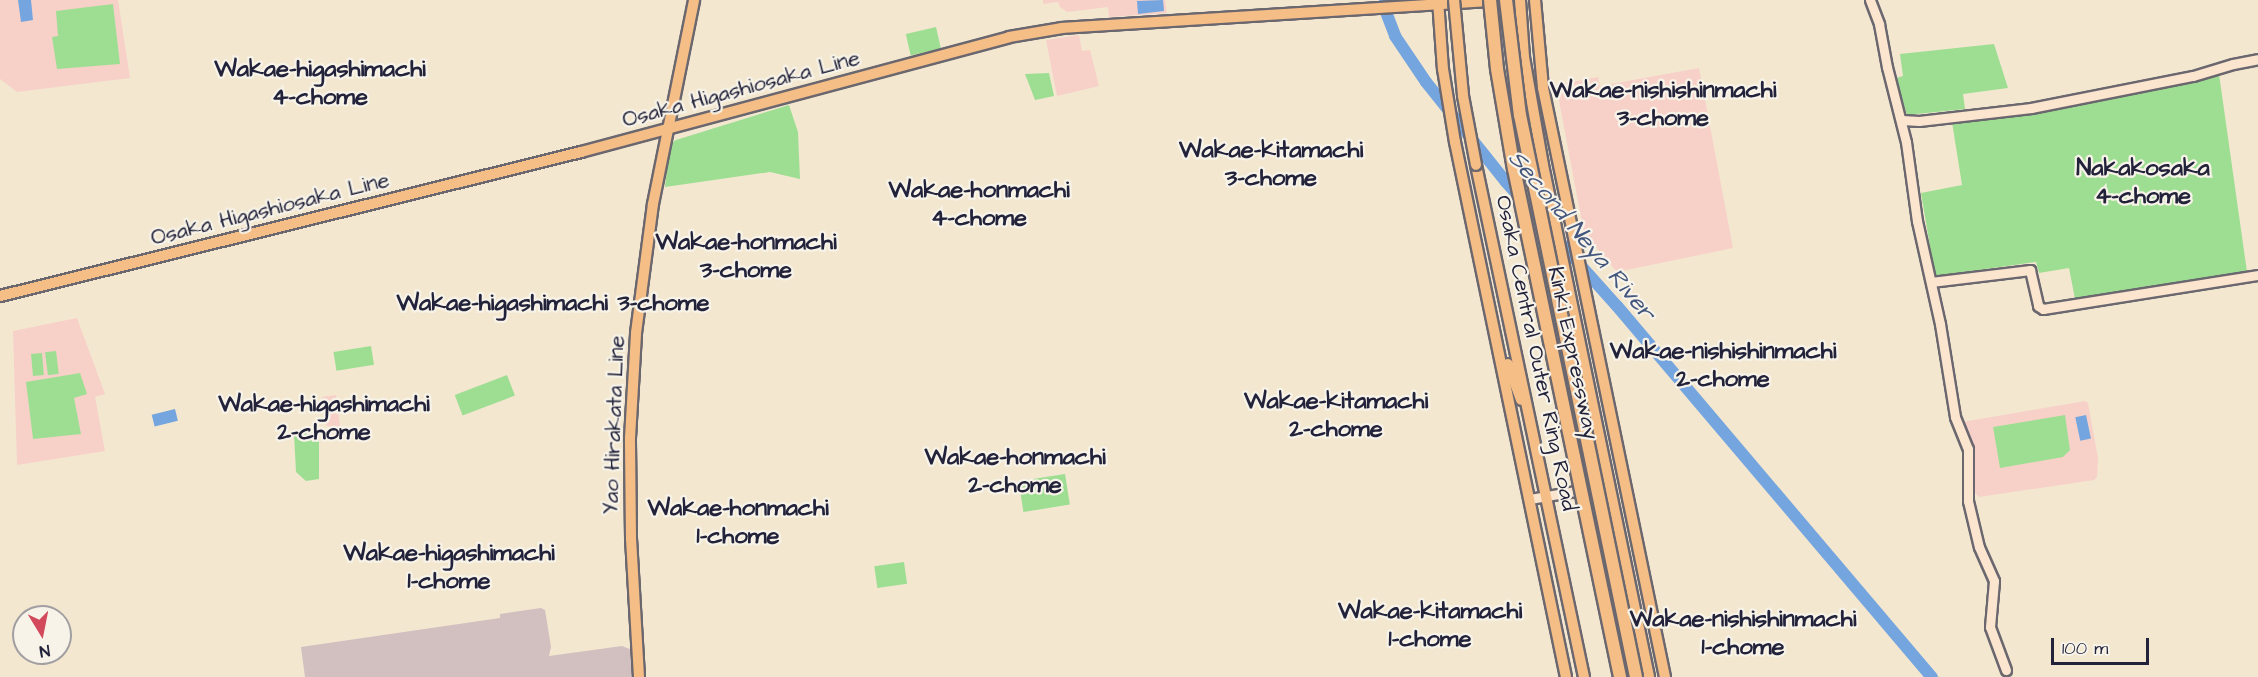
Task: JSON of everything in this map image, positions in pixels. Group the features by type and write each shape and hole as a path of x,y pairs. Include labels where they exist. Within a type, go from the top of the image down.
{"highway":[{"name":"Kinki Expressway","path":"1490,0 1497,69 1514,169 1620,677"},
{"name":"Kinki Expressway","path":"1505,0 1512,67 1522,125 1636,677"}],"main road":[{"name":"Yao Hirakata Line","path":"639,677 632,584 630,438 642,278 668,129 694,0"},
{"name":"Osaka Central Outer Ring Road","path":"1454,0 1463,96 1476,165 1584,677"},
{"name":"Osaka Higashiosaka Line","path":"0,296 668,129 969,46 1035,32 1374,6 1410,7 1438,3 1505,0"},
{"name":"Osaka Central Outer Ring Road","path":"1520,0 1524,57 1649,677"},
{"path":"1535,0 1543,88 1665,677"},
{"path":"1438,3 1443,69 1455,142 1566,677"},
{"path":"1489,304 1516,389 1531,426"},
{"path":"1634,530 1642,638"},
{"path":"1570,614 1577,677"}],"street":[{"path":"1870,0 1879,24 1887,67 1902,120 1914,187 1917,221 1931,282 1955,417 1968,449 1969,464 1966,484 1970,511 1979,547 1994,581 1990,627 2006,670"},
{"path":"1902,120 1929,120 2031,108 2193,76 2258,59"},
{"path":"1931,282 2030,270 2038,306 2043,309 2258,275"},
{"path":"1530,500 1609,484"}],"shaded area":[{"path":"0,0 118,0 130,78 17,92 0,79"},
{"path":"1043,0 1165,0 1167,13 1109,17 1108,7 1067,12 1060,7 1058,2 1043,4"},
{"path":"1079,35 1082,51 1090,50 1099,86 1057,96 1046,40"},
{"path":"1699,68 1733,248 1617,272 1584,233 1556,85 1598,77 1600,86"},
{"path":"77,318 105,394 95,397 105,451 17,465 13,331"},
{"path":"336,395 341,434 326,425 322,397"},
{"path":"2085,401 2088,403 2098,458 2097,477 2094,480 1979,497 1974,492 1974,454 1962,422"},
{"path":"541,608 545,610 551,647 549,656 622,646 632,650 635,677 305,677 301,647 500,618 500,614"}],"green space":[{"path":"113,4 120,64 57,69 52,37 58,36 56,11"},
{"path":"936,27 941,48 911,55 906,34"},
{"path":"1994,44 2008,88 1963,94 1965,109 1907,115 1896,78 1903,76 1900,54"},
{"path":"1049,73 1054,96 1035,100 1025,74"},
{"path":"2219,74 2247,272 2075,299 2069,268 2039,273 2036,262 1935,276 1921,193 1962,185 1952,122 2029,111"},
{"path":"789,105 798,132 800,179 770,172 665,187 670,144 676,140"},
{"path":"371,346 374,365 336,371 333,352"},
{"path":"56,351 59,374 48,375 45,352"},
{"path":"42,353 44,375 33,376 31,354"},
{"path":"80,373 87,394 74,398 81,434 33,439 26,382"},
{"path":"507,375 515,396 463,416 455,395"},
{"path":"2065,415 2070,450 2063,457 2000,468 1993,427"},
{"path":"319,431 319,479 306,481 296,472 294,434"},
{"path":"1065,474 1070,505 1023,512 1019,481"},
{"path":"904,562 907,584 877,588 874,566"}],"water":[{"path":"18,0 31,0 33,20 21,22"},
{"path":"1163,0 1164,11 1138,14 1137,1"},
{"path":"175,409 178,421 155,426 152,415"},
{"path":"2086,415 2091,438 2080,441 2075,417"}],"waterway":[{"name":"Second Neya River","path":"1385,0 1386,12 1395,36 1426,82 1506,182 1617,306 1932,677"}],"district":[{"name":"Wakae-higashimachi 4-chome","path":"320,84"},
{"name":"Wakae-nishishinmachi 3-chome","path":"1663,105"},
{"name":"Wakae-kitamachi 3-chome","path":"1271,165"},
{"name":"Nakakosaka 4-chome","path":"2143,183"},
{"name":"Wakae-honmachi 4-chome","path":"979,205"},
{"name":"Wakae-honmachi 3-chome","path":"746,257"},
{"name":"Wakae-higashimachi 3-chome","path":"553,304"},
{"name":"Wakae-nishishinmachi 2-chome","path":"1723,366"},
{"name":"Wakae-kitamachi 2-chome","path":"1336,416"},
{"name":"Wakae-higashimachi 2-chome","path":"324,419"},
{"name":"Wakae-honmachi 2-chome","path":"1015,472"},
{"name":"Wakae-honmachi 1-chome","path":"738,523"},
{"name":"Wakae-higashimachi 1-chome","path":"449,568"},
{"name":"Wakae-kitamachi 1-chome","path":"1430,626"},
{"name":"Wakae-nishishinmachi 1-chome","path":"1743,634"}]}
